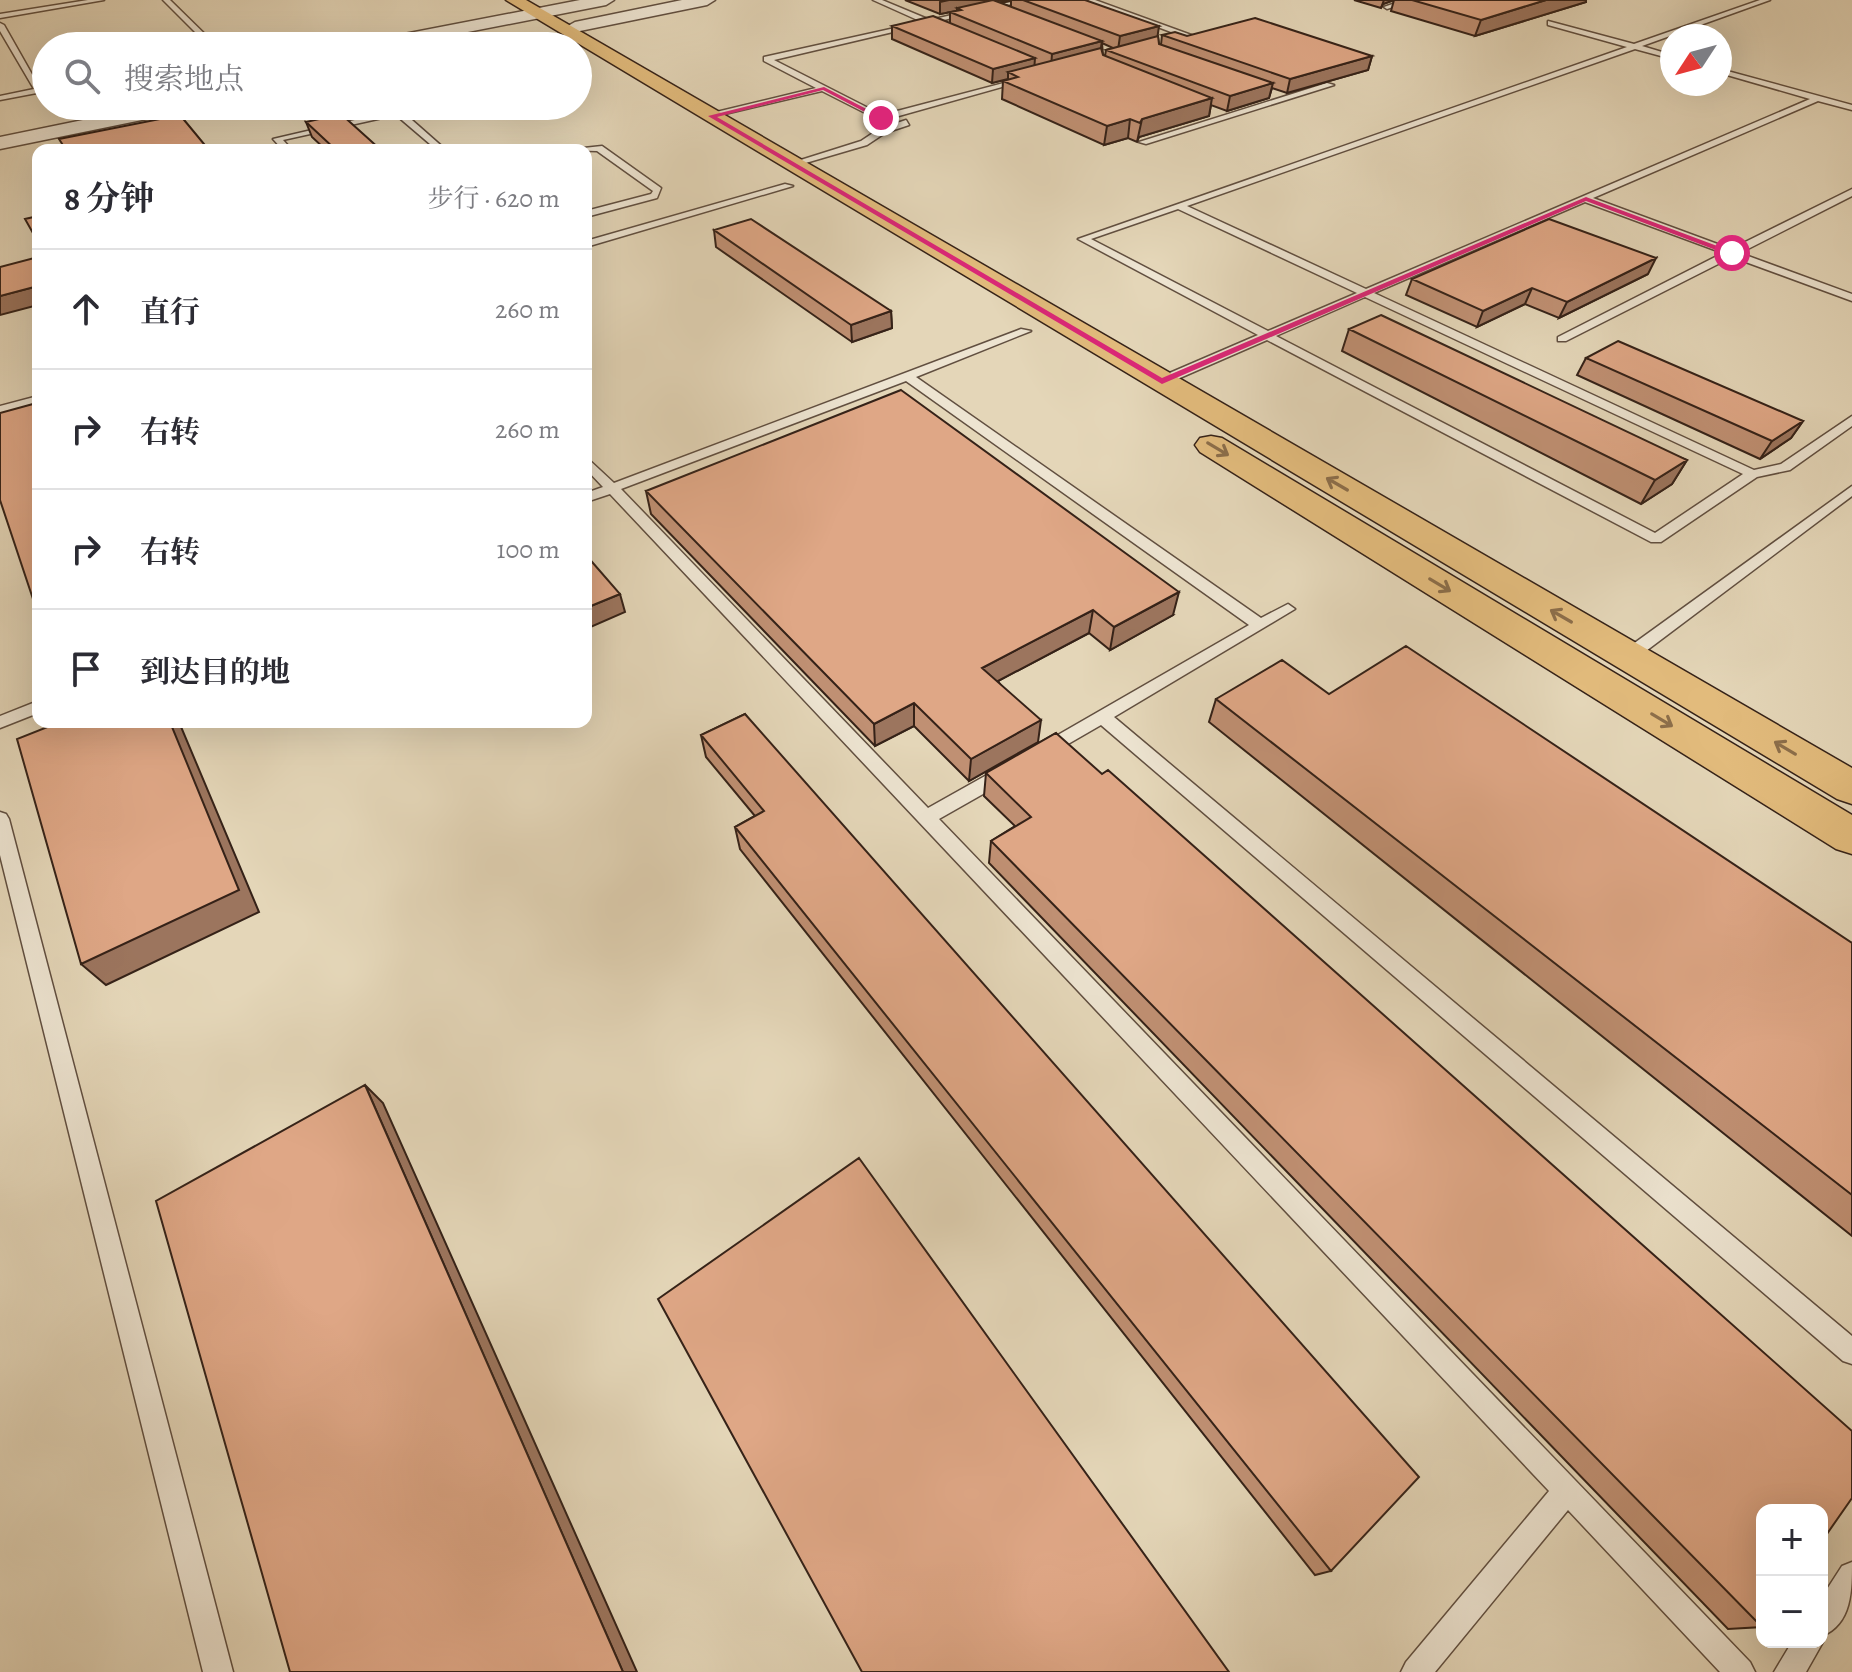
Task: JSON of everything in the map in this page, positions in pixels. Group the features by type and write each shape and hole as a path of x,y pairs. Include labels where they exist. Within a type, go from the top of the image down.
{"main road":[{"path":"531,21 552,32"},
{"path":"592,53 711,116 790,175 1025,331 1852,837"},
{"path":"592,66 1162,381 1852,788"}],"street":[{"path":"531,21 606,0"},
{"path":"459,32 707,0"},
{"path":"0,117 32,111"},
{"path":"0,143 113,120"}],"lane":[{"path":"0,16 101,0"},
{"path":"166,0 199,32"},
{"path":"876,0 942,28"},
{"path":"975,0 1008,13"},
{"path":"1026,0 767,59 881,118 1035,77"},
{"path":"1089,0 1189,41"},
{"path":"1387,7 1411,0"},
{"path":"1767,0 1083,239 1656,539 1753,474 1785,467 1852,420"},
{"path":"1551,23 1660,54"},
{"path":"0,25 32,78"},
{"path":"1175,40 1189,41 1202,37"},
{"path":"1732,74 1852,108"},
{"path":"1143,142 1330,85"},
{"path":"711,116 824,88"},
{"path":"944,112 1032,88"},
{"path":"0,98 32,91"},
{"path":"1272,93 1286,98"},
{"path":"1162,381 1818,98"},
{"path":"1213,111 1227,117"},
{"path":"282,144 277,139 361,120"},
{"path":"406,120 435,144"},
{"path":"592,242 790,175 864,143 882,131 915,121"},
{"path":"592,148 599,148 658,190 654,196 592,212"},
{"path":"1562,339 1849,196"},
{"path":"1586,199 1852,298"},
{"path":"1179,206 1753,474"},
{"path":"592,496 1025,331"},
{"path":"907,376 1260,625"},
{"path":"0,410 32,402"},
{"path":"592,467 1740,1672"},
{"path":"1628,656 1852,490"},
{"path":"926,818 1288,609"},
{"path":"0,722 32,709"},
{"path":"1102,716 1852,1352"},
{"path":"0,819 218,1672"},
{"path":"1416,1672 1567,1490"},
{"path":"1828,1613 1852,1576"},
{"path":"1789,1672 1805,1648"}],"building":[{"path":"993,0 1102,41 1052,54 950,12"},
{"path":"1023,0 1085,0 1159,26 1120,36"},
{"path":"1412,0 1546,0 1481,20"},
{"path":"933,16 1035,58 993,69 892,26"},
{"path":"1255,18 1372,56 1290,79 1162,35 1175,32 1187,36"},
{"path":"1158,36 1159,44 1273,83 1230,96 1106,50"},
{"path":"1101,48 1103,55 1212,98 1142,119 1140,123 1130,119 1107,126 1003,81 1018,77 1008,72"},
{"path":"155,120 184,120 204,144 62,144 59,139"},
{"path":"348,120 374,144 330,144 306,122"},
{"path":"32,217 32,231 25,219"},
{"path":"751,219 891,311 851,325 714,230"},
{"path":"1549,219 1656,258 1567,302 1532,288 1483,311 1412,279"},
{"path":"32,259 32,288 0,296 0,267"},
{"path":"1381,315 1687,460 1655,480 1349,329"},
{"path":"1618,341 1803,421 1772,441 1586,358"},
{"path":"901,390 1179,592 1114,627 1093,610 982,668 1041,720 971,759 914,703 874,724 646,491"},
{"path":"32,404 32,596 0,500 0,413"},
{"path":"592,562 620,594 592,606"},
{"path":"1406,646 1852,943 1852,1195 1216,699 1282,660 1329,694"},
{"path":"745,714 1419,1477 1331,1571 735,827 764,811 701,735"},
{"path":"45,728 172,728 239,890 81,964 17,739"},
{"path":"1056,733 1102,774 1108,770 1852,1431 1852,1498 1828,1532 1828,1504 1756,1504 1756,1621 991,841 1031,817 986,773"},
{"path":"365,1085 623,1672 290,1672 156,1201"},
{"path":"859,1158 1229,1672 862,1672 658,1299"}],"route":[{"path":"881,118 824,88 711,116 1162,381 1586,199 1732,253"}]}
